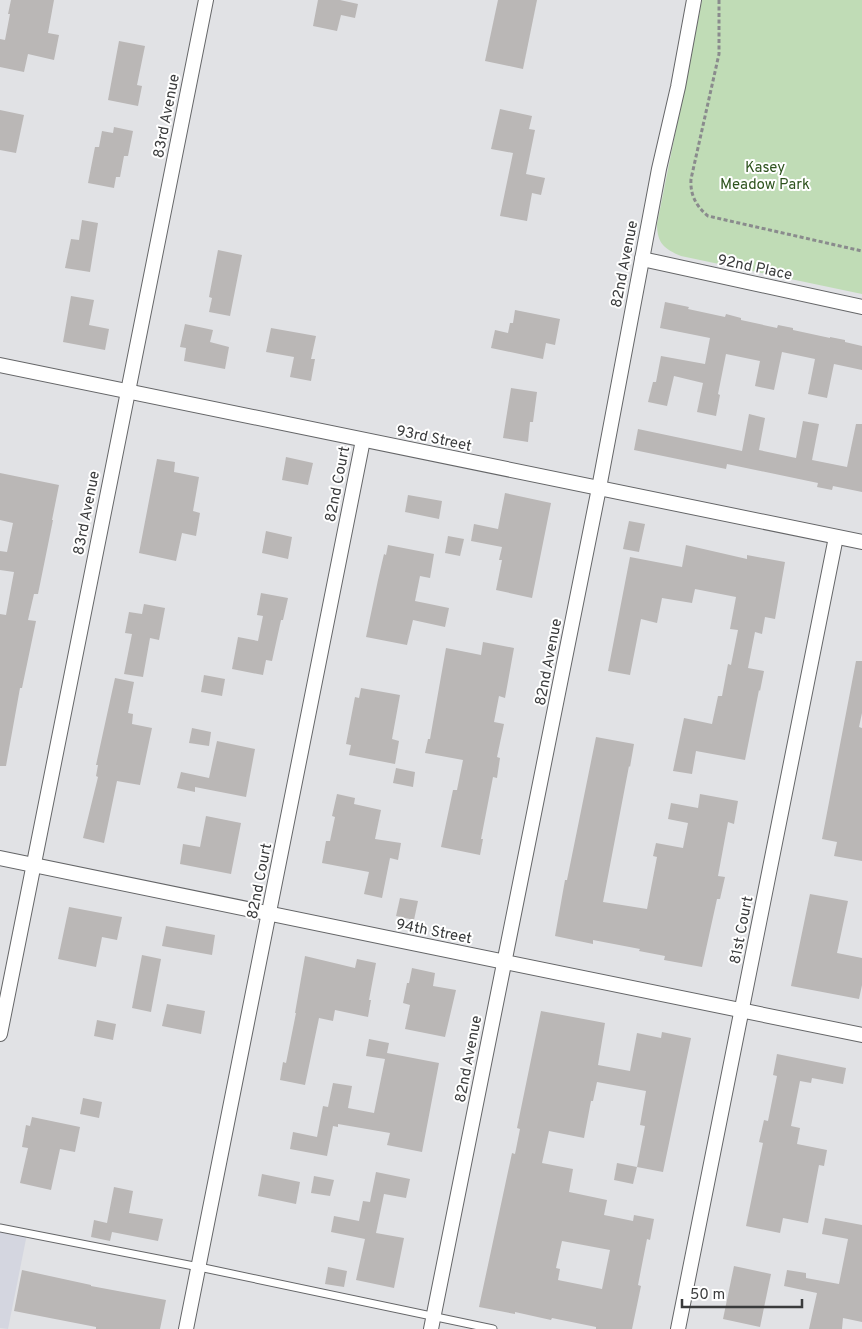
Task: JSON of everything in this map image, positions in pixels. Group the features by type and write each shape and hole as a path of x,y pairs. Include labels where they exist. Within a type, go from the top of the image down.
{"street":[{"name":"83rd Avenue","path":"0,1034 206,0"},
{"name":"82nd Avenue","path":"433,1323 694,0"},
{"name":"92nd Place","path":"642,259 862,307"},
{"name":"93rd Street","path":"0,365 862,542"},
{"name":"82nd Court","path":"186,1329 363,440"},
{"name":"81st Court","path":"678,1329 836,537"},
{"name":"94th Street","path":"0,858 862,1036"}],"lane":[{"path":"0,1228 199,1268 433,1323 493,1329"}],"path":[{"path":"719,0 719,54 691,179 690,188 696,204 708,216 862,251"}],"shaded area":[{"path":"0,1228 27,1234 8,1329 0,1328"}],"green space":[{"name":"Kasey Meadow Park","path":"702,0 862,0 862,294 681,256 670,251 660,241 657,224"}],"building":[{"path":"11,0 54,0 48,33 59,35 54,60 28,54 24,72 0,67 0,39 5,40"},
{"path":"318,0 340,0 358,4 355,18 341,15 337,31 313,26"},
{"path":"498,0 537,0 523,69 485,61"},
{"path":"119,41 145,46 137,85 142,86 138,106 108,100"},
{"path":"500,109 532,116 529,129 535,130 526,174 545,178 541,195 532,193 527,221 500,216 513,153 491,149"},
{"path":"0,110 24,115 16,153 0,150"},
{"path":"114,127 133,131 128,156 124,156 120,177 116,177 114,188 88,183 95,147 99,147 102,131 113,133"},
{"path":"82,220 98,223 90,272 65,268 71,239 79,240"},
{"path":"218,250 242,255 230,316 209,312 212,298 209,297"},
{"path":"71,296 94,300 89,325 109,329 105,350 63,342"},
{"path":"665,302 725,317 726,314 741,318 741,320 777,328 778,325 793,328 793,330 845,340 845,342 862,346 862,370 834,364 827,398 808,394 815,359 782,352 774,390 755,386 760,361 726,354 718,394 720,395 716,416 697,412 703,383 674,376 667,406 648,402 653,382 656,382 661,356 705,364 710,338 660,328"},
{"path":"515,310 560,319 555,345 546,343 543,359 491,348 495,330 508,333 510,323 513,323"},
{"path":"185,324 213,330 210,342 229,347 225,369 184,361 186,348 180,347"},
{"path":"271,328 316,336 311,359 315,359 311,381 290,377 294,357 266,352"},
{"path":"511,388 537,392 533,422 530,422 528,442 503,438"},
{"path":"749,414 765,418 759,450 796,458 803,421 819,424 812,460 847,467 856,424 862,424 862,492 833,486 832,490 817,487 818,483 727,464 726,469 634,450 638,429 742,451"},
{"path":"286,457 313,463 308,485 282,480"},
{"path":"157,459 175,462 174,472 199,477 193,511 200,513 196,536 182,533 176,561 139,553"},
{"path":"0,473 59,485 38,594 34,594 28,620 36,621 22,688 20,688 6,766 0,766 0,614 6,615 14,572 0,570 0,551 7,552 13,523 0,520"},
{"path":"505,493 551,503 532,598 496,590 502,560 499,560 502,547 471,541 474,524 498,529"},
{"path":"408,495 442,501 439,519 405,512"},
{"path":"629,521 645,524 639,552 623,549"},
{"path":"266,531 292,537 288,559 262,553"},
{"path":"448,536 464,539 460,556 445,553"},
{"path":"388,545 434,554 430,578 420,576 415,601 449,608 445,627 413,620 407,645 366,637 384,554 386,555"},
{"path":"686,545 747,559 747,555 785,562 775,619 765,617 762,634 755,632 748,668 764,671 745,760 696,751 692,774 673,771 684,718 712,724 718,696 722,696 728,664 731,665 738,630 730,629 736,597 695,589 692,603 662,598 657,623 641,619 630,675 608,671 630,557 682,567"},
{"path":"261,593 288,598 272,661 266,660 263,675 232,669 238,637 258,641 263,616 257,615"},
{"path":"144,604 165,608 159,640 150,638 143,677 124,674 132,634 125,633 129,612 142,614"},
{"path":"483,642 514,648 505,698 499,696 494,722 504,724 497,757 500,758 497,778 493,777 481,839 483,839 480,855 441,847 453,790 457,790 463,760 425,753 428,739 430,739 446,648 481,655"},
{"path":"856,661 862,661 862,713 859,727 862,728 862,861 834,856 837,842 822,839"},
{"path":"204,675 225,679 222,696 201,692"},
{"path":"115,678 134,682 128,713 133,714 132,724 152,728 140,785 117,781 104,843 83,838 98,777 96,776 98,765 96,765"},
{"path":"361,688 400,695 392,739 399,741 395,764 349,755 351,745 346,744 355,697 359,698"},
{"path":"192,728 211,732 209,746 189,743"},
{"path":"596,737 634,744 603,902 647,909 657,857 653,856 656,843 683,848 688,823 668,819 671,803 698,808 700,794 738,801 734,824 728,822 718,876 725,877 720,899 717,899 702,967 664,960 665,956 639,951 640,949 593,940 593,944 555,936 565,880 567,880"},
{"path":"217,741 255,749 246,797 195,787 195,792 177,788 181,772 209,778"},
{"path":"396,768 415,772 413,787 393,783"},
{"path":"337,794 355,798 354,804 381,810 375,839 401,843 398,860 390,858 382,898 364,894 369,872 322,863 326,841 330,841 335,817 332,816"},
{"path":"206,816 241,823 231,874 180,864 183,844 200,847"},
{"path":"810,894 848,901 837,953 862,958 862,985 859,999 791,986"},
{"path":"400,898 418,901 414,920 396,916"},
{"path":"69,907 122,917 117,940 102,937 96,967 58,959"},
{"path":"166,926 215,935 212,955 162,946"},
{"path":"142,955 161,959 151,1012 132,1008"},
{"path":"305,956 355,968 357,959 376,963 369,1000 371,1000 368,1017 335,1010 333,1021 319,1018 305,1085 280,1080 283,1062 286,1063"},
{"path":"412,968 435,973 433,986 456,990 445,1037 405,1029 410,1005 403,1003"},
{"path":"167,1004 205,1011 201,1034 162,1026"},
{"path":"541,1011 605,1023 598,1065 630,1071 637,1033 661,1038 662,1032 691,1038 663,1172 637,1167 645,1126 640,1125 646,1091 597,1082 593,1101 591,1101 584,1138 549,1131 542,1163 573,1169 569,1192 607,1200 604,1215 633,1221 634,1215 654,1219 650,1240 647,1239 638,1285 641,1286 632,1329 596,1329 596,1327 552,1318 551,1320 479,1307 512,1153 515,1154 520,1129 517,1128","holes":["562,1241 610,1250 602,1289 558,1280 560,1269 556,1268"]},
{"path":"97,1020 116,1024 113,1040 94,1036"},
{"path":"369,1039 389,1043 387,1053 439,1063 422,1152 387,1145 390,1133 338,1124 338,1127 333,1126 327,1156 290,1149 293,1132 317,1137 323,1106 328,1107 333,1083 352,1086 348,1108 374,1113 385,1059 366,1056"},
{"path":"777,1054 846,1068 843,1084 812,1078 811,1083 800,1081 791,1126 800,1128 797,1144 827,1150 824,1166 819,1165 808,1223 783,1218 780,1233 746,1226 763,1143 759,1142 764,1120 768,1121 777,1076 773,1075"},
{"path":"83,1098 102,1102 99,1118 80,1114"},
{"path":"32,1117 80,1127 75,1152 60,1149 51,1190 20,1183 28,1148 22,1147 26,1125 30,1126"},
{"path":"617,1163 637,1167 633,1184 614,1180"},
{"path":"376,1172 410,1179 406,1198 384,1194 376,1233 404,1238 394,1288 356,1280 365,1239 331,1232 334,1216 359,1221 363,1201 370,1202"},
{"path":"262,1174 300,1182 296,1204 258,1196"},
{"path":"314,1176 334,1180 330,1196 311,1193"},
{"path":"114,1187 133,1191 129,1213 163,1219 158,1241 112,1232 110,1241 91,1237 94,1220 107,1223"},
{"path":"825,1218 862,1225 862,1322 843,1318 842,1329 809,1329 817,1293 784,1286 787,1270 806,1273 806,1278 839,1284 848,1239 822,1234"},
{"path":"734,1266 771,1274 760,1327 723,1319"},
{"path":"328,1267 347,1271 344,1287 325,1284"},
{"path":"22,1270 91,1286 166,1300 160,1329 96,1329 96,1327 14,1311"}]}
